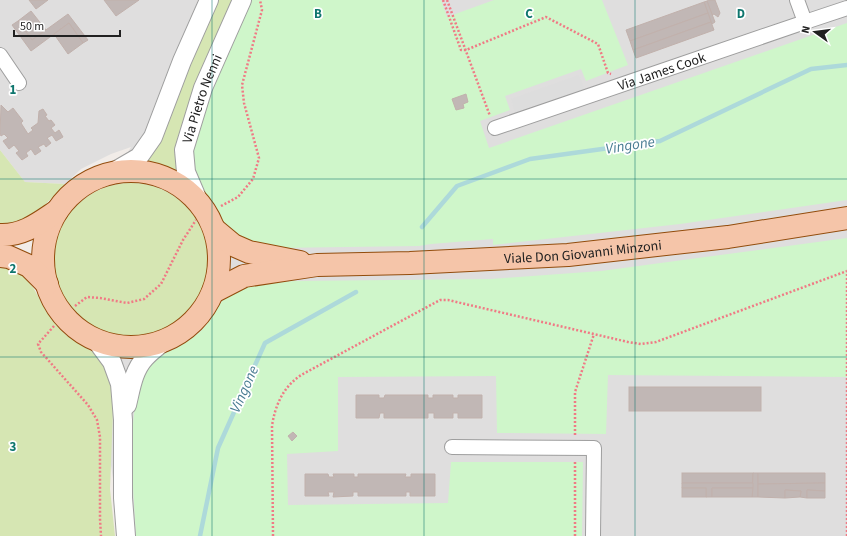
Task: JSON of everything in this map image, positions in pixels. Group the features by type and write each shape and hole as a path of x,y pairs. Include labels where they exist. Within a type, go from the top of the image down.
{"main road":[{"path":"0,235 12,236 35,226 58,210 77,189 96,178 115,171 145,171 174,181 215,230 220,261 213,292 195,320 168,340 144,346 119,346 95,339 74,326 58,307 47,284 43,259 47,233 58,210"},
{"name":"Viale Don Giovanni Minzoni","path":"213,292 244,276 316,265 410,263 568,255 728,238 847,218"},
{"name":"Viale Don Giovanni Minzoni","path":"215,230 234,245 249,252 316,265"},
{"path":"0,256 29,266 47,284"}],"street":[{"path":"115,171 139,157 153,137 182,61 209,0"},
{"name":"Via Pietro Nenni","path":"197,210 186,172 184,150 203,88 242,0"},
{"path":"797,0 805,22"},
{"name":"Via James Cook","path":"495,128 847,8"},
{"path":"0,55 19,83"},
{"path":"95,339 112,362 120,384 123,420 123,498 126,536"},
{"path":"123,420 132,380 136,370 145,357 168,340"},
{"path":"452,447 594,448 593,536"}],"path":[{"path":"221,206 238,197 253,179 259,158 244,103 242,85 262,10 260,0"},
{"path":"443,0 461,50 466,50 546,17 598,44 608,73 612,74"},
{"path":"447,0 495,128"},
{"path":"74,306 87,297 127,303 144,299 161,284 197,210"},
{"path":"273,536 272,426 278,402 286,390 294,379 440,300 448,300 641,344 656,342 847,271 847,536"},
{"path":"54,326 38,344 41,352 88,404 97,420 100,438 101,536"}],"shaded area":[{"path":"0,0 198,0 147,130 217,0 847,0 847,536 122,536 76,242 131,147 111,154 81,169 65,184 25,182 0,150"},
{"path":"579,75 584,89 515,112 511,99"}],"green space":[{"path":"217,0 234,0 206,61 181,127 174,150 179,174 146,161 159,144 185,74"},
{"path":"251,0 441,0 447,17 494,0 602,0 628,65 586,81 581,69 505,96 510,110 480,121 489,148 847,23 847,200 680,224 493,245 493,239 419,246 273,248 245,241 224,223 216,206 202,189 192,167 192,153 195,139 226,55"},
{"path":"0,150 25,182 65,184 42,208 21,223 0,227"},
{"path":"131,183 146,185 167,192 174,196 190,211 195,217 202,231 208,260 206,275 199,296 195,303 180,319 174,324 160,331 131,337 116,335 95,328 88,324 72,309 67,303 60,289 54,260 56,245 63,224 67,217 82,201 88,196 102,189"},
{"path":"847,238 847,377 608,375 606,434 497,433 496,376 338,377 338,451 287,454 288,505 448,503 451,462 583,462 582,536 136,536 133,487 133,424 136,395 147,365 161,354 175,349 201,331 228,294 242,286 294,281 491,279 601,271"},
{"path":"0,265 25,276 56,325 66,335 96,354 108,367 114,384 110,489 115,536 0,536"}],"building":[{"path":"29,0 48,0 36,9"},
{"path":"104,0 139,0 116,16"},
{"path":"715,0 720,13 718,17 714,14 712,15 707,1"},
{"path":"707,1 715,22 712,24 704,2"},
{"path":"704,2 708,13 630,41 626,30"},
{"path":"31,11 46,30 32,40 18,21"},
{"path":"708,13 711,22 633,50 630,41"},
{"path":"68,14 88,40 83,43 69,23 31,51 12,25 18,21 32,40"},
{"path":"711,22 714,30 636,58 633,50"},
{"path":"69,23 83,43 68,54 54,34"},
{"path":"466,94 468,102 463,104 464,108 456,110 452,99"},
{"path":"1,105 8,112 13,108 23,121 21,123 28,134 33,130 31,128 38,123 39,111 43,109 47,115 45,116 55,125 51,128 55,133 59,130 63,137 56,141 52,135 47,138 51,143 46,147 44,144 38,147 41,151 35,155 31,149 26,153 28,156 22,160 16,153 19,151 14,145 9,149 3,141 8,138 4,134 1,136 0,134"},
{"path":"629,387 761,387 761,411 629,411"},
{"path":"356,395 379,395 379,398 384,398 385,395 428,395 428,398 433,398 433,395 453,395 453,398 458,398 458,395 482,395 482,418 458,418 458,413 453,413 453,418 434,418 434,413 428,413 428,418 384,418 384,413 380,413 379,418 356,418"},
{"path":"293,432 297,436 292,441 288,436"},
{"path":"682,473 753,473 753,483 682,483"},
{"path":"753,473 758,473 758,497 752,497"},
{"path":"758,473 825,473 825,483 758,484"},
{"path":"305,474 328,474 329,477 334,477 333,474 354,474 354,477 358,477 358,474 406,474 405,477 411,477 411,474 435,474 435,496 410,496 410,492 406,492 406,496 358,496 358,492 353,492 353,496 333,497 334,492 328,492 329,496 305,496"},
{"path":"682,483 753,483 753,488 712,488 712,497 706,497 706,488 682,488"},
{"path":"825,483 825,491 807,490 807,498 800,497 801,491 785,490 785,498 758,497 758,484"},
{"path":"682,488 706,488 706,497 682,497"},
{"path":"712,488 753,488 752,497 712,497"},
{"path":"785,490 801,491 800,497 785,498"},
{"path":"807,490 825,491 825,498 807,498"}],"waterway":[{"name":"Vingone","path":"422,227 457,186 530,159 660,141 811,69 847,65"},
{"name":"Vingone","path":"200,536 218,448 265,343 356,292"}]}
